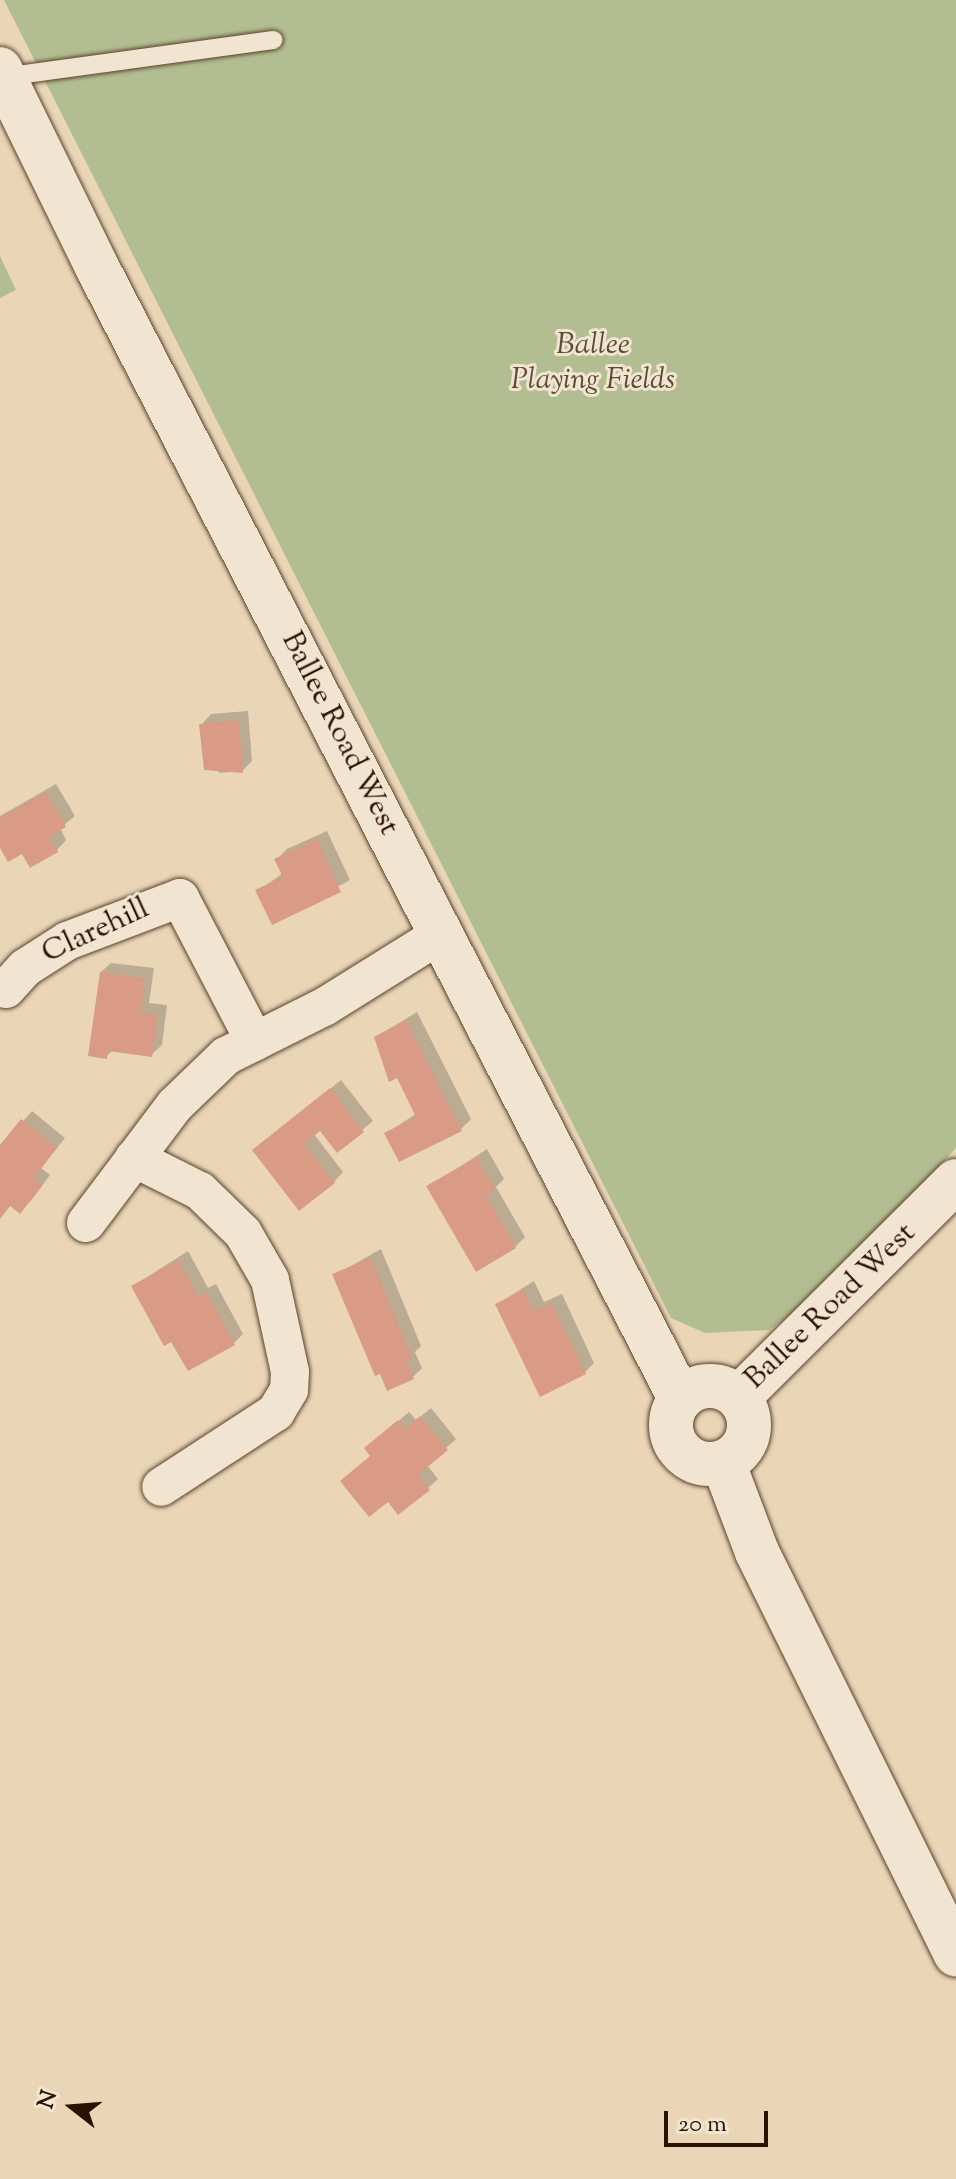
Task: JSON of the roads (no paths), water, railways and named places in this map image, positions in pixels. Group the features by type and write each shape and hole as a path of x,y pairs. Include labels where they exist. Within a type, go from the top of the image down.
{"street":[{"name":"Ballee Road West","path":"1,74 97,267 680,1398"},
{"name":"Clarehill","path":"3,982 67,941 180,898 255,1042"},
{"path":"86,1223 134,1158 208,1071 443,933"},
{"path":"134,1158 200,1191 243,1233 270,1280 290,1372 289,1390 276,1412 161,1487"},
{"name":"Ballee Road West","path":"739,1397 956,1181"},
{"path":"703,1385 716,1385 739,1397 746,1408 749,1434 743,1446 723,1462 697,1462 677,1447 671,1422 680,1398 703,1385"},
{"path":"723,1462 757,1552 956,1954"}],"lane":[{"path":"1,74 119,65 273,40"}],"park label":[{"name":"Ballee Playing Fields","path":"593,363"}]}
